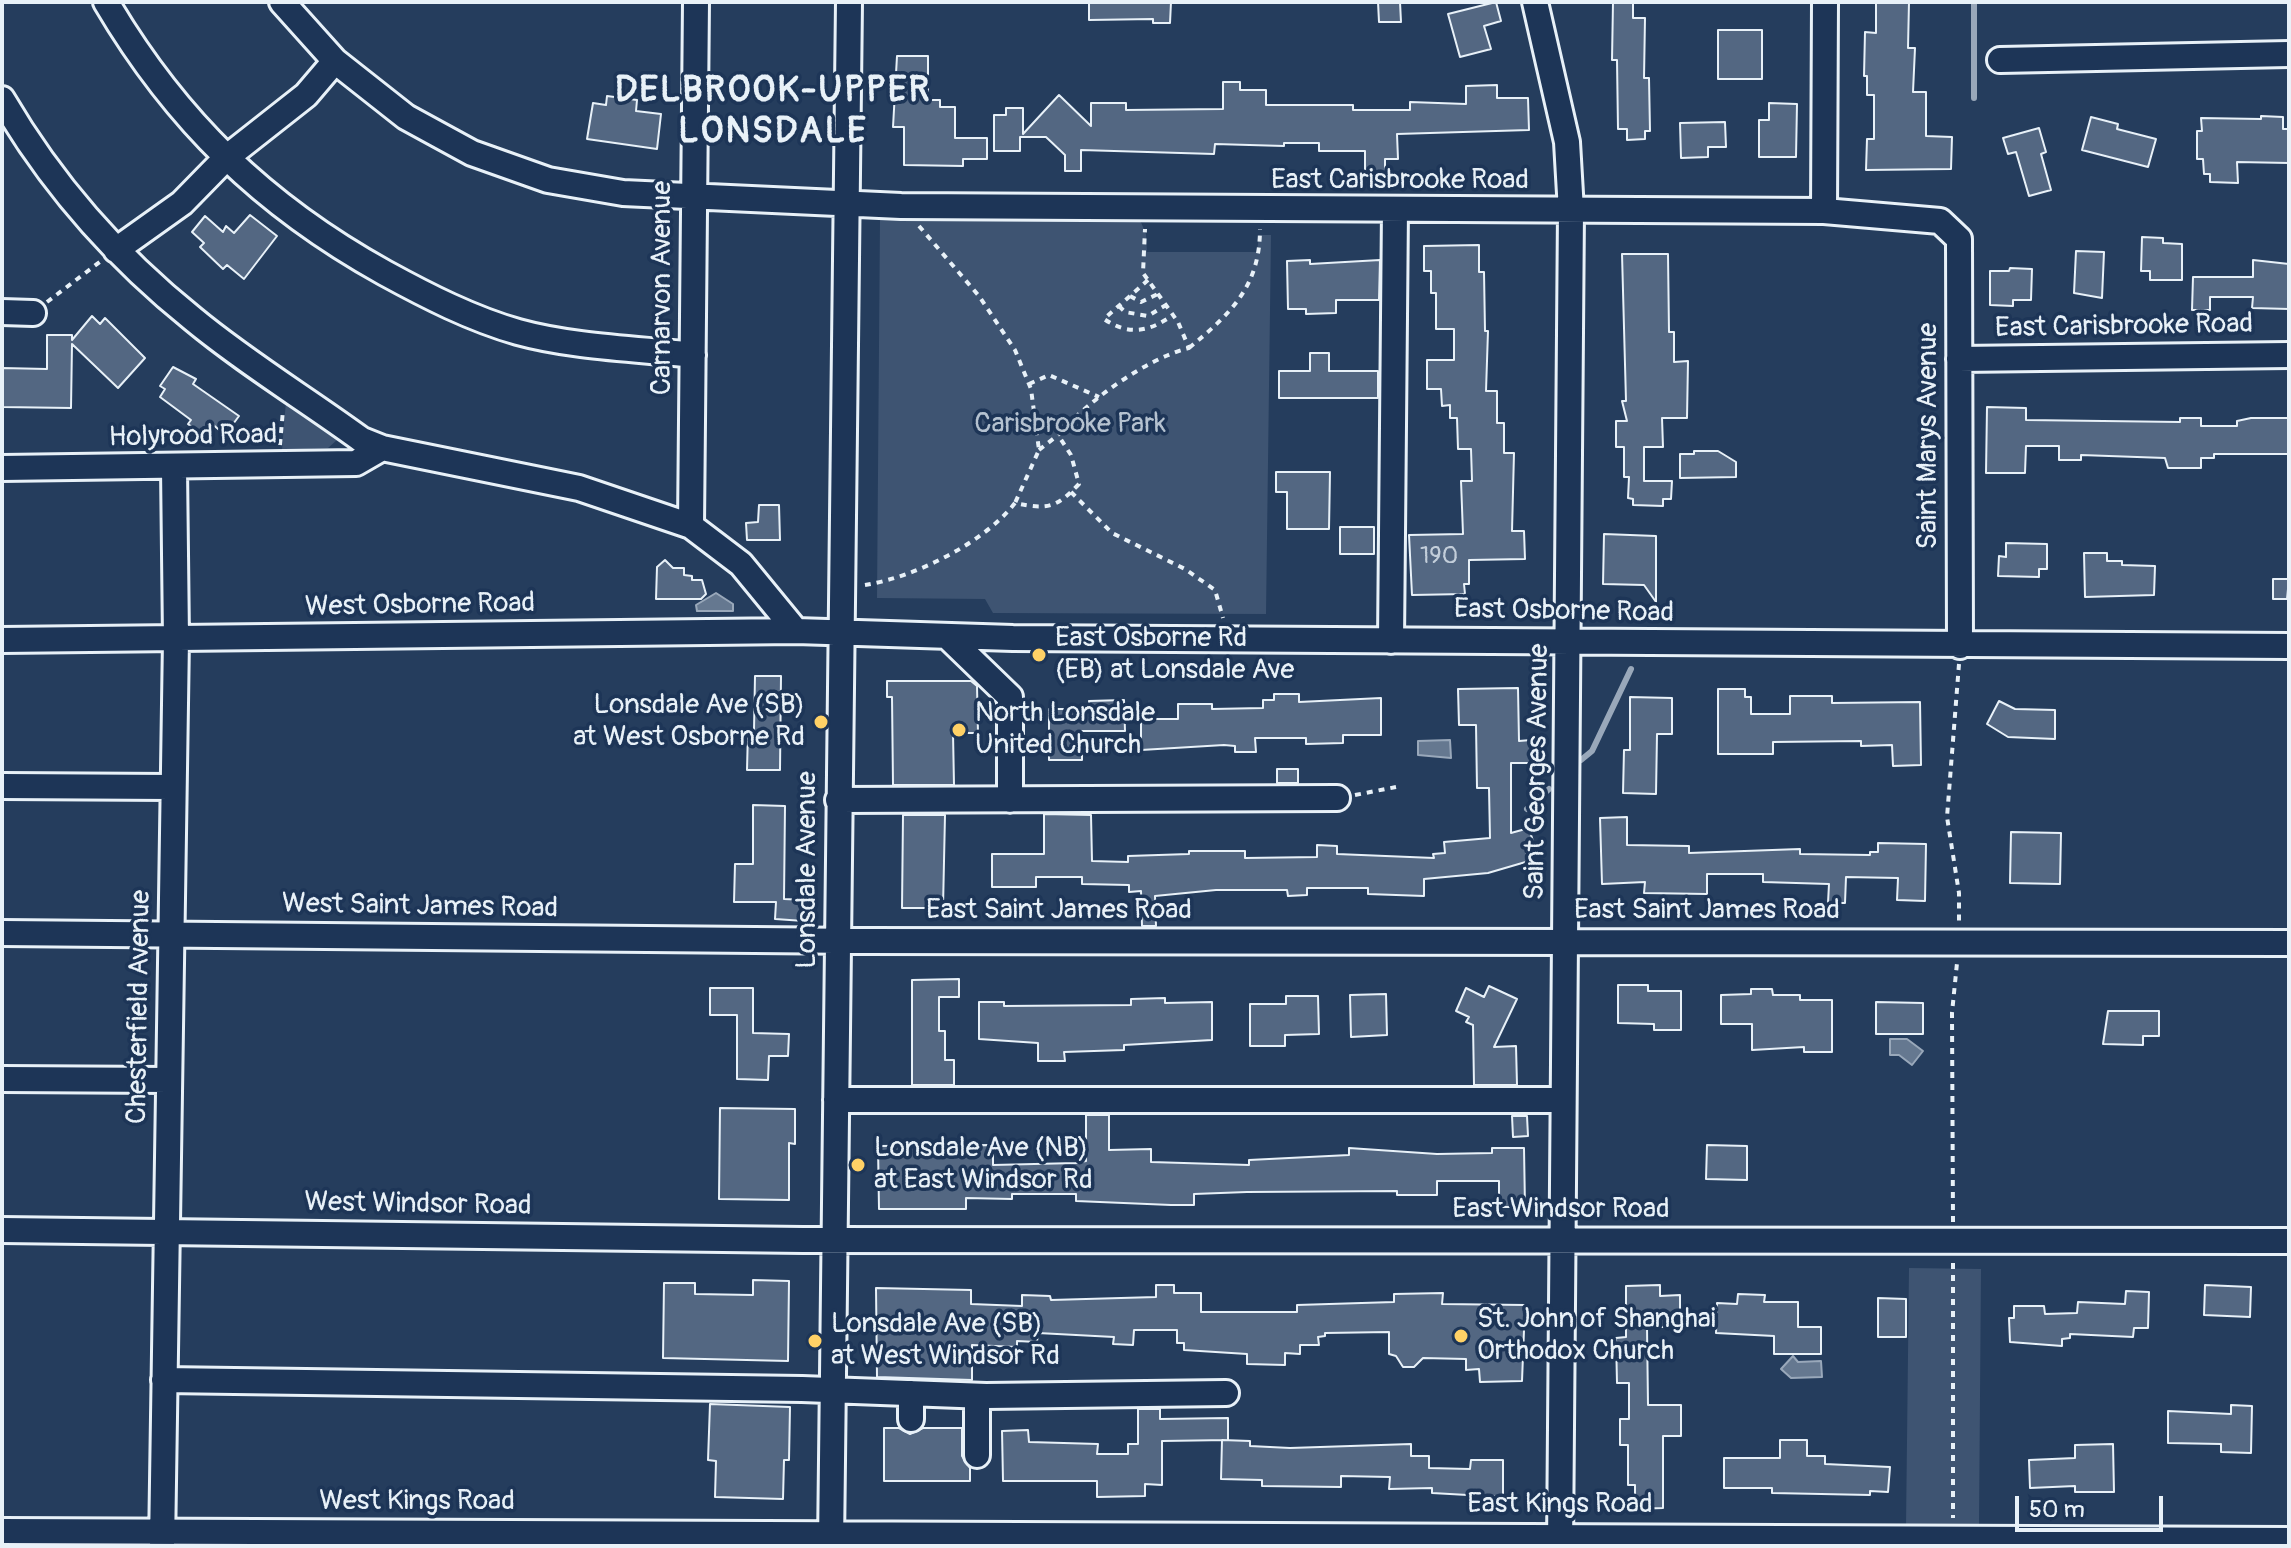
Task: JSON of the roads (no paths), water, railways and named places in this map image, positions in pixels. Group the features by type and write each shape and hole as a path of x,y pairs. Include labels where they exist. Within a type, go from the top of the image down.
{"street":[{"path":"106,2 136,53 185,116 226,158 303,224 428,297 520,332 693,355"},
{"name":"East Carisbrooke Road","path":"282,2 335,61 406,117 472,153 548,180 623,193 901,206 1824,211 1940,221 1951,228"},
{"name":"Carnarvon Avenue","path":"691,526 696,2"},
{"name":"Lonsdale Avenue","path":"831,1540 849,2"},
{"name":"Saint Georges Avenue","path":"1535,2 1567,142 1571,211 1560,1540"},
{"path":"1824,211 1825,2"},
{"path":"2000,60 2289,54"},
{"path":"116,250 182,203 226,158 306,95 335,61"},
{"path":"2,99 35,156 116,250 193,320 362,440 382,448 579,488 691,526 741,564 796,631"},
{"path":"1391,641 1395,209"},
{"name":"Saint Marys Avenue","path":"1951,228 1959,239 1960,646"},
{"path":"2,312 33,313"},
{"name":"East Carisbrooke Road","path":"1959,359 2289,355"},
{"name":"Holyrood Road","path":"2,468 174,468 356,463 382,448"},
{"name":"Chesterfield Avenue","path":"162,1538 172,934 171,787 176,639 174,468"},
{"name":"West Osborne Road","path":"2,640 840,633"},
{"name":"East Osborne Road","path":"840,633 949,638 2289,646"},
{"path":"949,638 1010,697 1010,800"},
{"path":"2,786 171,787"},
{"path":"838,800 1337,798"},
{"name":"West Saint James Road","path":"2,933 837,941"},
{"name":"East Saint James Road","path":"837,941 2289,943"},
{"path":"2,1079 169,1080"},
{"path":"836,1100 1562,1100"},
{"name":"West Windsor Road","path":"2,1230 833,1240"},
{"name":"East Windsor Road","path":"833,1240 2289,1241"},
{"path":"164,1380 833,1390 977,1396 1226,1393"},
{"path":"911,1393 911,1419"},
{"path":"977,1396 977,1455"},
{"name":"West Kings Road","path":"2,1531 162,1538 831,1540"},
{"name":"East Kings Road","path":"831,1540 2289,1540"}],"waterway":[{"path":"1974,2 1974,98"},
{"path":"1581,760 1592,751 1631,669"},
{"path":"1527,809 1549,789"}],"place":[{"name":"East Osborne Rd (EB) at Lonsdale Ave","path":"1039,655"},
{"name":"Lonsdale Ave (SB) at West Osborne Rd","path":"821,722"},
{"name":"North Lonsdale United Church","path":"959,730"},
{"name":"Lonsdale Ave (NB) at East Windsor Rd","path":"858,1165"},
{"name":"St. John of Shanghai Orthodox Church","path":"1461,1336"},
{"name":"Lonsdale Ave (SB) at West Windsor Rd","path":"815,1341"}],"district":[{"name":"DELBROOK-UPPER LONSDALE","path":"773,112"}],"park label":[{"name":"Carisbrooke Park","path":"1070,425"}]}
